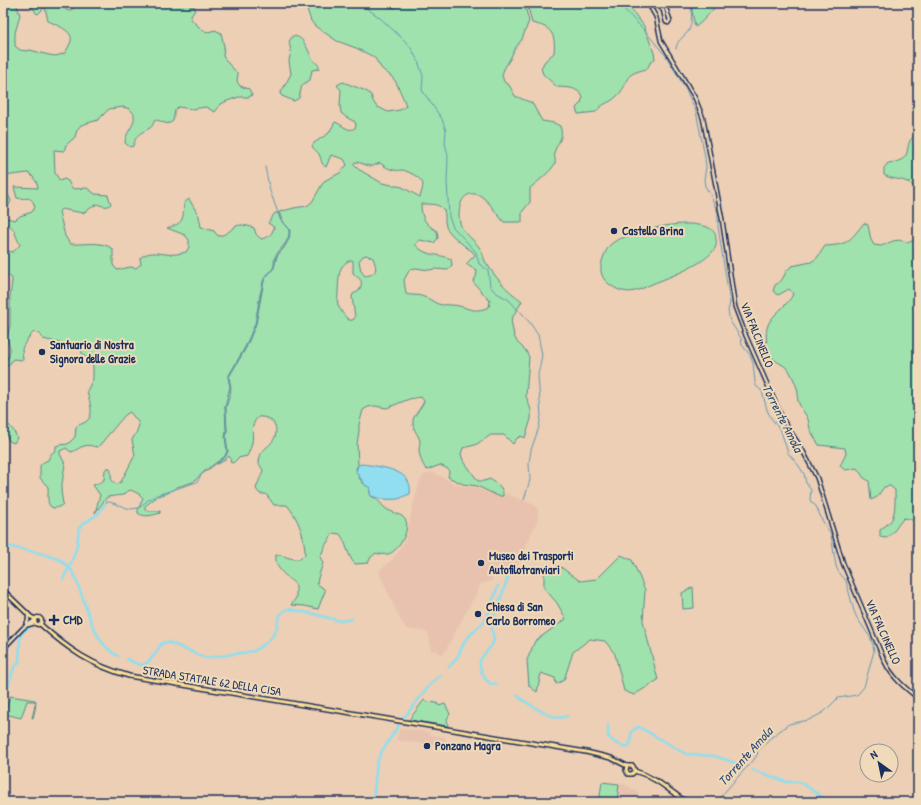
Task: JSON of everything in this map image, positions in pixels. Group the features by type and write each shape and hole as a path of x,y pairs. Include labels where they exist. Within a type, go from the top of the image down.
{"main road":[{"path":"3,590 38,625 40,624"},
{"name":"STRADA STATALE 62 DELLA CISA","path":"35,621 37,618 40,619 40,624 78,655 101,666 129,676 586,752 611,758 628,766"},
{"path":"635,771 633,766 628,766 626,770 628,774 632,774 635,771 647,774 686,802"}],"street":[{"name":"VIA FALCINELLO","path":"648,3 656,17 659,38 695,98 703,118 722,219 732,291 738,314 783,420 803,451 817,478 843,563 887,668 898,681 918,698"},
{"path":"656,3 663,10 668,23 670,20 664,3"},
{"path":"3,649 28,621 28,614"},
{"path":"23,628 35,621"}],"shaded area":[{"path":"432,472 460,486 473,487 501,497 508,493 509,495 534,505 538,509 537,521 518,565 504,577 493,573 491,581 481,584 443,655 435,650 431,651 429,634 423,631 407,629 400,619 379,572 393,559 404,543 420,481 424,475"},
{"path":"400,729 429,732 430,735 445,737 446,741 458,744 458,748 396,740"},
{"path":"619,784 626,785 639,793 636,802 617,802"}],"green space":[{"path":"3,3 16,3 20,15 15,33 15,46 20,50 30,50 56,56 65,53 71,42 70,34 63,28 48,21 45,7 38,14 34,9 30,9 36,3 65,3 66,10 69,11 74,8 76,3 187,3 190,6 195,7 191,19 202,30 208,32 215,30 221,33 224,46 223,56 238,74 237,81 240,86 249,89 252,95 249,97 239,97 227,101 221,104 215,112 206,107 192,109 178,107 175,110 173,121 171,123 155,120 151,127 139,134 133,146 130,147 125,143 125,139 132,126 134,114 130,109 123,107 109,109 98,120 81,125 77,130 75,137 66,145 64,151 54,150 55,173 60,181 64,179 68,181 74,189 87,188 95,194 108,195 111,204 103,206 97,204 83,213 61,209 59,212 65,236 70,244 98,244 108,246 113,249 113,265 117,270 130,267 136,268 141,264 140,258 149,253 178,254 186,252 189,247 189,240 185,235 167,228 182,220 184,203 189,199 199,216 201,227 214,231 218,236 241,225 254,228 256,234 261,239 266,237 271,234 273,230 274,227 268,223 275,213 278,213 281,221 289,230 287,241 275,257 273,268 263,281 255,324 245,347 228,377 230,387 225,407 225,437 227,452 224,457 193,482 177,487 168,493 158,496 145,506 147,511 160,511 160,513 146,516 138,513 143,498 131,490 123,495 107,497 95,513 100,495 93,485 104,480 105,470 107,468 110,468 114,483 117,484 121,482 135,455 132,440 139,425 130,412 125,415 98,447 86,445 71,452 66,448 60,451 65,464 61,491 63,504 56,508 51,507 48,502 48,487 40,478 40,466 48,460 51,454 56,450 56,446 68,444 75,437 76,427 87,421 91,415 91,407 87,391 93,379 93,366 82,354 81,348 65,347 61,343 43,339 40,334 34,332 22,349 23,360 13,359 10,364 3,368 3,362 9,357 10,348 7,338 10,325 10,296 12,279 10,276 3,274 3,250 13,252 20,245 14,230 6,224 3,226 3,187 11,201 4,215 6,218 15,220 20,216 32,212 35,207 32,200 28,198 17,198 14,187 38,188 34,179 28,173 3,176"},
{"path":"300,3 380,3 394,8 400,6 401,3 524,3 529,21 522,39 514,50 502,75 504,82 509,85 515,96 532,103 542,121 554,123 560,126 561,133 554,152 554,166 530,188 530,202 522,212 522,222 504,222 482,196 479,195 467,195 461,203 459,209 461,226 463,229 479,247 485,261 497,278 506,288 522,301 511,320 514,336 529,357 526,396 531,410 531,419 525,438 521,436 516,439 513,444 504,435 491,435 475,445 463,448 461,454 463,460 478,481 490,479 501,488 503,496 498,496 477,486 463,484 448,477 448,469 440,465 427,470 425,468 419,453 420,441 414,429 413,423 414,418 424,401 421,397 409,399 387,408 375,406 368,407 363,410 359,425 357,444 357,474 362,482 370,487 371,496 387,510 404,518 407,525 405,535 396,549 392,552 388,554 376,553 371,557 368,563 355,564 350,557 340,534 333,533 320,557 323,563 317,584 325,591 318,609 291,605 296,598 296,585 279,568 276,560 276,555 300,559 305,554 305,547 298,521 287,505 274,505 266,494 260,494 256,489 263,470 259,464 259,459 262,452 275,437 275,425 270,419 258,417 253,427 252,443 247,456 238,458 233,463 230,462 231,459 229,456 217,464 228,452 226,437 226,407 231,388 229,377 246,348 256,324 264,281 274,268 277,256 289,239 290,230 282,220 279,212 307,206 312,202 324,181 340,173 347,165 344,159 331,155 326,167 324,166 319,154 312,146 329,133 335,122 347,129 355,128 355,122 341,113 341,90 337,85 343,82 366,91 371,95 376,106 388,112 400,110 406,106 396,82 382,69 374,57 337,41 315,26 311,21 307,9","holes":["357,162 373,166 380,163 390,169 403,170 412,174 422,182 423,186 420,197 402,187 382,183 358,169 353,164","421,204 433,204 443,209 445,212 445,223 447,229 459,242 473,252 475,255 466,264 477,271 473,282 490,301 489,307 473,310 456,305 440,305 422,296 406,294 404,280 410,269 448,270 452,265 451,259 427,253 415,244 420,240 434,243 438,238 437,231 429,226 424,220","366,255 373,258 376,268 372,274 365,276 361,271 359,261","353,261 353,273 361,280 359,291 353,294 352,297 355,317 353,320 349,320 338,305 338,282 341,268 347,262"]},
{"path":"527,3 626,3 644,26 655,59 650,63 647,69 632,74 621,92 601,106 596,112 578,114 576,108 581,103 583,97 580,93 572,88 557,87 543,74 541,68 545,61 554,53 554,38 548,29 532,23"},
{"path":"693,3 719,3 702,22 695,27 692,11"},
{"path":"292,36 297,37 306,45 314,61 319,66 319,69 312,70 310,80 302,85 299,98 294,101 280,94 291,74 289,61 291,51 289,42"},
{"path":"918,135 918,192 906,181 884,175 884,168 888,163 903,158 906,155 910,141"},
{"path":"864,223 868,225 871,240 874,245 881,246 900,240 906,242 913,241 918,233 918,524 910,519 904,518 886,538 880,537 880,530 892,519 895,507 895,490 890,486 884,487 877,497 871,500 869,481 864,478 857,468 845,470 840,466 846,454 845,448 819,445 810,429 807,417 799,403 798,392 790,372 786,367 772,357 766,340 766,332 770,321 793,294 789,289 778,295 773,291 775,285 781,281 787,270 792,266 811,262 817,258 825,246 844,243 855,234"},
{"path":"692,224 711,229 715,235 715,248 701,262 642,289 634,291 627,292 617,289 603,278 601,268 604,254 615,241 658,227"},
{"path":"3,416 17,438 14,443 9,441 5,436 3,441"},
{"path":"621,555 632,560 645,590 643,621 658,680 634,695 624,691 615,654 605,641 590,639 573,652 564,680 556,684 555,678 541,673 537,692 529,686 527,660 535,641 566,619 557,603 544,588 544,571 558,565 580,581 597,579"},
{"path":"693,587 694,608 683,609 682,593"},
{"path":"10,696 35,701 27,701 21,718 5,714"},
{"path":"424,700 427,702 437,703 439,706 445,704 450,714 447,719 448,726 409,720"},
{"path":"36,703 35,712 32,718"},
{"path":"602,782 619,784 617,802 599,802"}],"water":[{"path":"363,464 386,468 401,474 407,479 410,486 410,494 399,499 381,499 371,496 370,487 366,486 356,472 358,465"}],"waterway":[{"path":"359,3 379,17 405,41 411,48 418,61 423,76 422,90 442,119 446,131 445,143 448,156 447,181 449,217 453,227 476,252 479,264 488,270 490,286 495,292 509,300 519,311"},
{"name":"Torrente Amola","path":"618,3 666,56 684,86 696,111 705,157 705,186 718,213 718,227 730,303 728,311 730,321 741,338 742,345 750,355 753,363 756,386 762,391 767,410 781,431 788,453 804,474 806,483 811,490 811,502 816,506 831,535 836,566 846,581 854,611 870,637 874,651 864,687 857,695 838,698 824,712 809,720 789,724 769,739 758,751 753,761 716,802"},
{"path":"676,49 677,43 690,27 691,3"},
{"path":"105,504 110,502 130,509 139,508 148,500 157,495 197,482 201,475 225,457 227,452 225,407 230,387 228,377 245,348 255,324 260,294 265,277 274,268 276,256 289,239 290,233 288,227 281,221 270,191 265,167"},
{"path":"521,312 538,335 542,355 538,375 541,416 531,450 529,463 530,480 524,500"},
{"path":"69,567 77,546 79,528 98,514 105,504"},
{"path":"3,545 49,556 60,560 69,567 78,583 90,619 101,641 118,656"},
{"path":"63,579 68,569"},
{"path":"496,683 493,685 487,681 481,671 480,660 492,645 494,640 491,625 510,570"},
{"path":"449,667 457,658 466,639 482,624 487,617 498,586"},
{"path":"127,659 138,664 145,664 154,656 162,643 168,642 206,658 254,651 271,638 275,632 279,616 288,609 340,621 352,619"},
{"path":"11,677 14,667 19,663 20,638 23,632 30,627"},
{"path":"373,802 377,762 382,751 403,719 429,686 441,674"},
{"path":"6,690 10,680"},
{"path":"517,695 537,709 550,715 562,718 567,716"},
{"path":"3,702 5,696"},
{"path":"608,725 608,736 614,742 627,747 630,744 632,731 639,727 686,754 715,756 738,764"},
{"path":"753,770 787,782 800,782 830,802"}],"place":[{"name":"Castello Brina","path":"614,231"},
{"name":"Santuario di Nostra Signora delle Grazie","path":"42,352"},
{"name":"Museo dei Trasporti Autofilotranviari","path":"481,563"},
{"name":"Chiesa di San Carlo Borromeo","path":"478,614"},
{"name":"CMD","path":"54,620"},
{"name":"Ponzano Magra","path":"427,746"}]}
